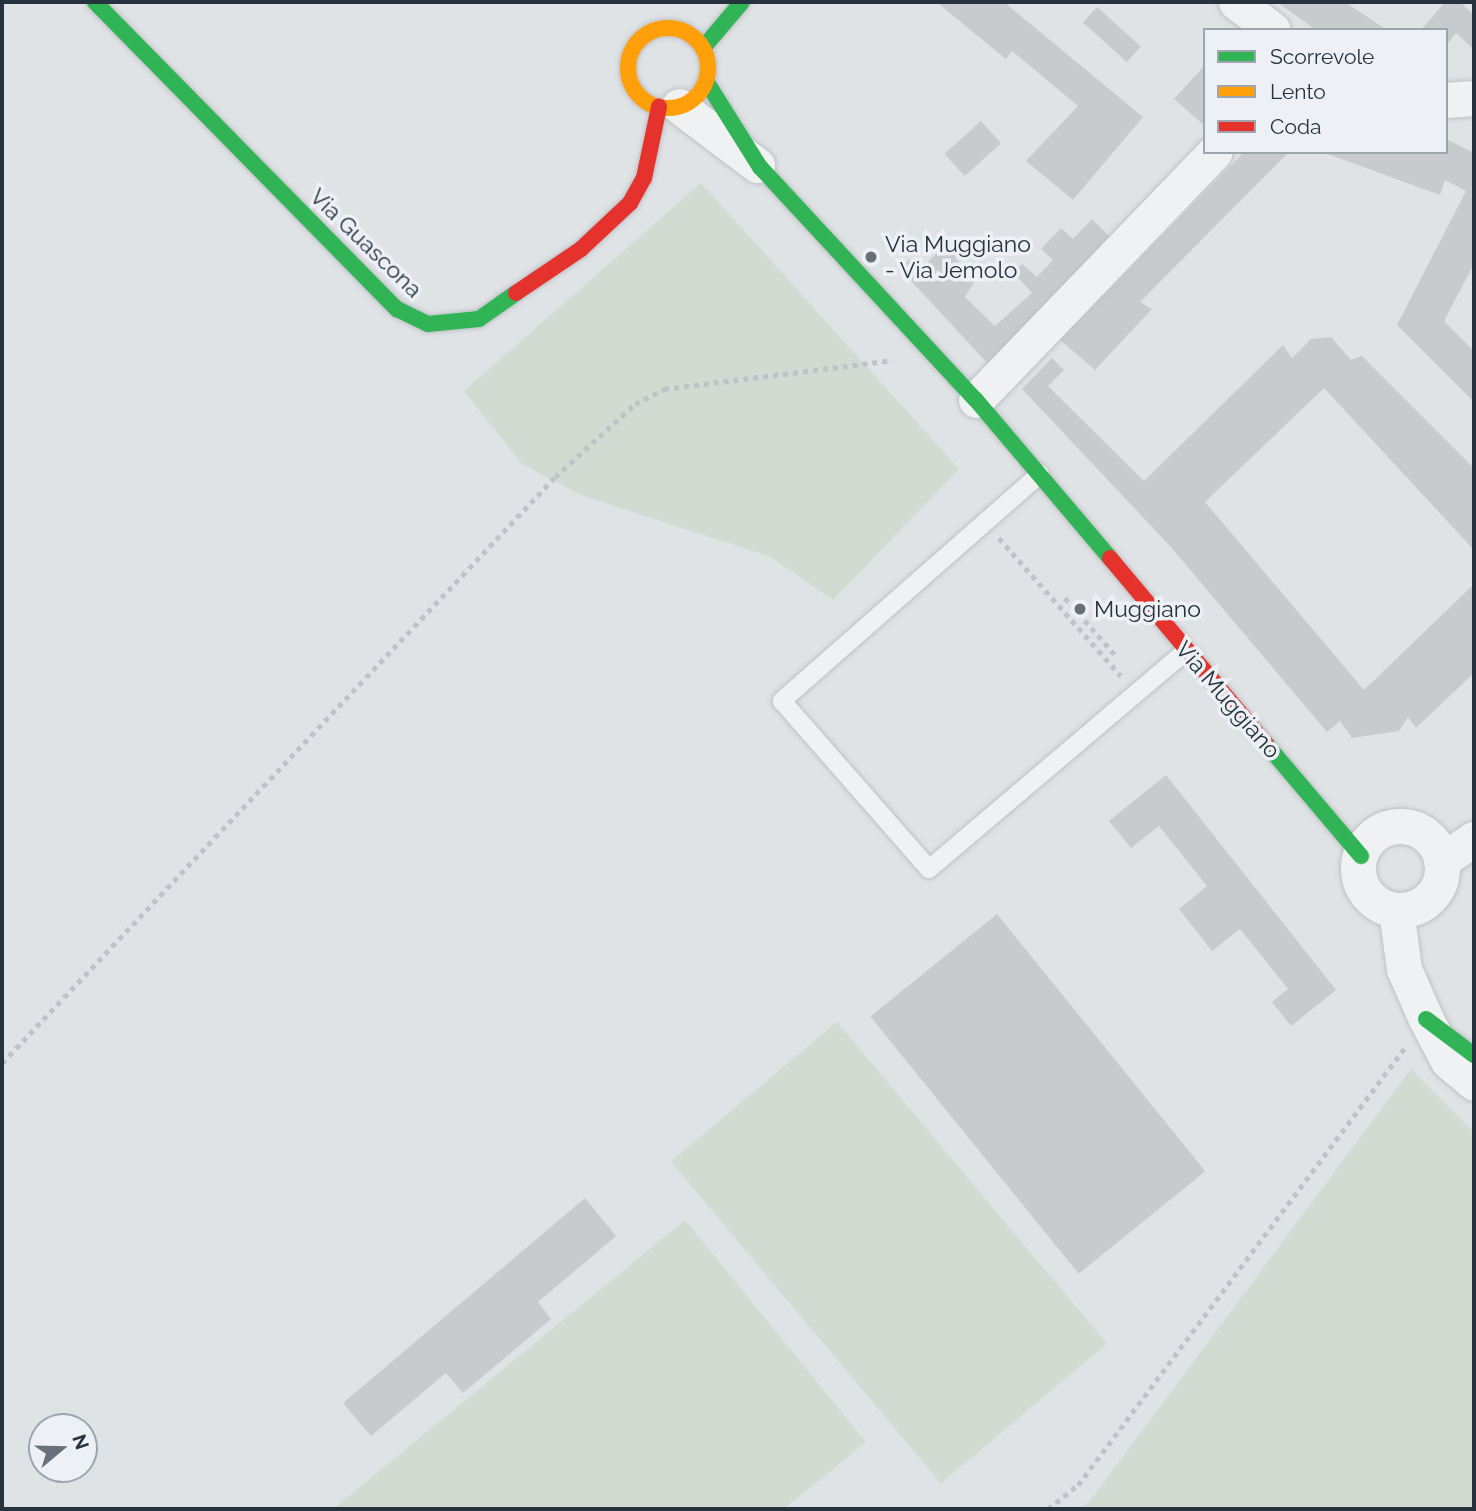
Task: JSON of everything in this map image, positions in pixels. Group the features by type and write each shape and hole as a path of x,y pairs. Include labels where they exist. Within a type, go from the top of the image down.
{"street":[{"name":"Via Guascona","path":"95,2 397,309 428,324 479,319 581,249 630,204 644,178 669,106"},
{"path":"695,15 679,29 647,33 629,57 632,86 669,106 694,98 706,81 703,48 742,2"},
{"path":"1236,2 1270,28"},
{"path":"679,29 703,48"},
{"name":"Via Muggiano","path":"706,81 760,167 976,400 1185,652 1361,856"},
{"path":"1448,100 1474,98"},
{"name":"Via Muggiano","path":"669,106 760,167"},
{"path":"976,400 1213,154"},
{"path":"1403,827 1427,836 1441,861 1441,878 1431,896 1414,907 1396,909 1366,891 1361,856 1375,835 1403,827"},
{"path":"1441,861 1474,839"},
{"path":"1396,909 1404,969 1426,1019 1448,1061 1474,1083"},
{"path":"1426,1019 1474,1055"}],"lane":[{"path":"1040,474 782,701 929,869 1185,652"}],"path":[{"path":"2,1063 555,477 635,404 664,389 908,361 927,347"},
{"path":"992,514 998,537 1136,692"},
{"path":"1065,598 1117,657"},
{"path":"1048,1509 1078,1485 1426,1019"}],"shaded area":[{"path":"701,183 959,469 833,600 771,557 581,495 522,464 464,391"},
{"path":"837,1022 1107,1344 941,1483 671,1161"},
{"path":"1411,1069 1474,1132 1474,1509 1077,1509 1090,1501"},
{"path":"685,1220 866,1442 784,1509 333,1509"}],"building":[{"path":"943,2 1004,2 1143,117 1073,200 1026,161 1078,106 1012,51 1006,59 940,5"},
{"path":"1277,2 1345,2 1384,28 1313,28"},
{"path":"1445,2 1460,2 1474,15 1474,50 1456,33 1448,43 1448,28 1423,28"},
{"path":"1097,7 1141,46 1127,62 1083,23"},
{"path":"1203,67 1203,124 1174,99"},
{"path":"981,121 1001,143 965,176 945,154"},
{"path":"1448,140 1474,153 1474,264 1444,321 1474,351 1474,402 1397,325 1466,191 1445,180 1440,195 1328,154 1448,154"},
{"path":"1242,154 1287,154 1140,302 1152,309 1095,370 1060,340"},
{"path":"1092,219 1110,237 991,367 900,269 911,258 921,269 951,239 964,251 955,258 976,279 965,297 995,326 1032,293 1014,273 1022,264 1037,277 1053,260 1041,249 1061,228 1073,239"},
{"path":"1331,337 1351,360 1362,356 1474,468 1474,550 1324,388 1205,502 1364,690 1474,584 1474,673 1416,728 1408,717 1399,731 1352,738 1340,721 1327,732 1170,546 1022,389 1052,358 1064,370 1048,386 1144,481 1283,345 1292,358 1311,339"},
{"path":"1166,775 1336,990 1291,1026 1272,1002 1288,989 1240,929 1212,951 1179,909 1207,886 1159,826 1131,848 1109,821"},
{"path":"997,914 1205,1171 1079,1274 870,1017"},
{"path":"585,1198 616,1236 538,1302 551,1319 463,1393 446,1373 371,1436 343,1403"}],"traffic: fast":[{"path":"95,2 397,309 428,324 479,319 516,293"},
{"path":"703,48 742,2"},
{"path":"706,81 760,167 976,400 1110,558"},
{"path":"1266,744 1361,856"},
{"path":"1426,1019 1474,1055"}],"traffic: slow":[{"path":"668,28 683,31 696,40 705,53 708,68 705,83 696,96 683,105 668,108 653,105 640,96 631,83 628,68 631,53 640,40 653,31 668,28"}],"traffic: jam":[{"path":"516,293 581,249 630,203 644,178 659,107"},
{"path":"1110,558 1266,744"}],"place":[{"name":"Via Muggiano - Via Jemolo","path":"871,257"},
{"name":"Muggiano","path":"1080,609"}]}
